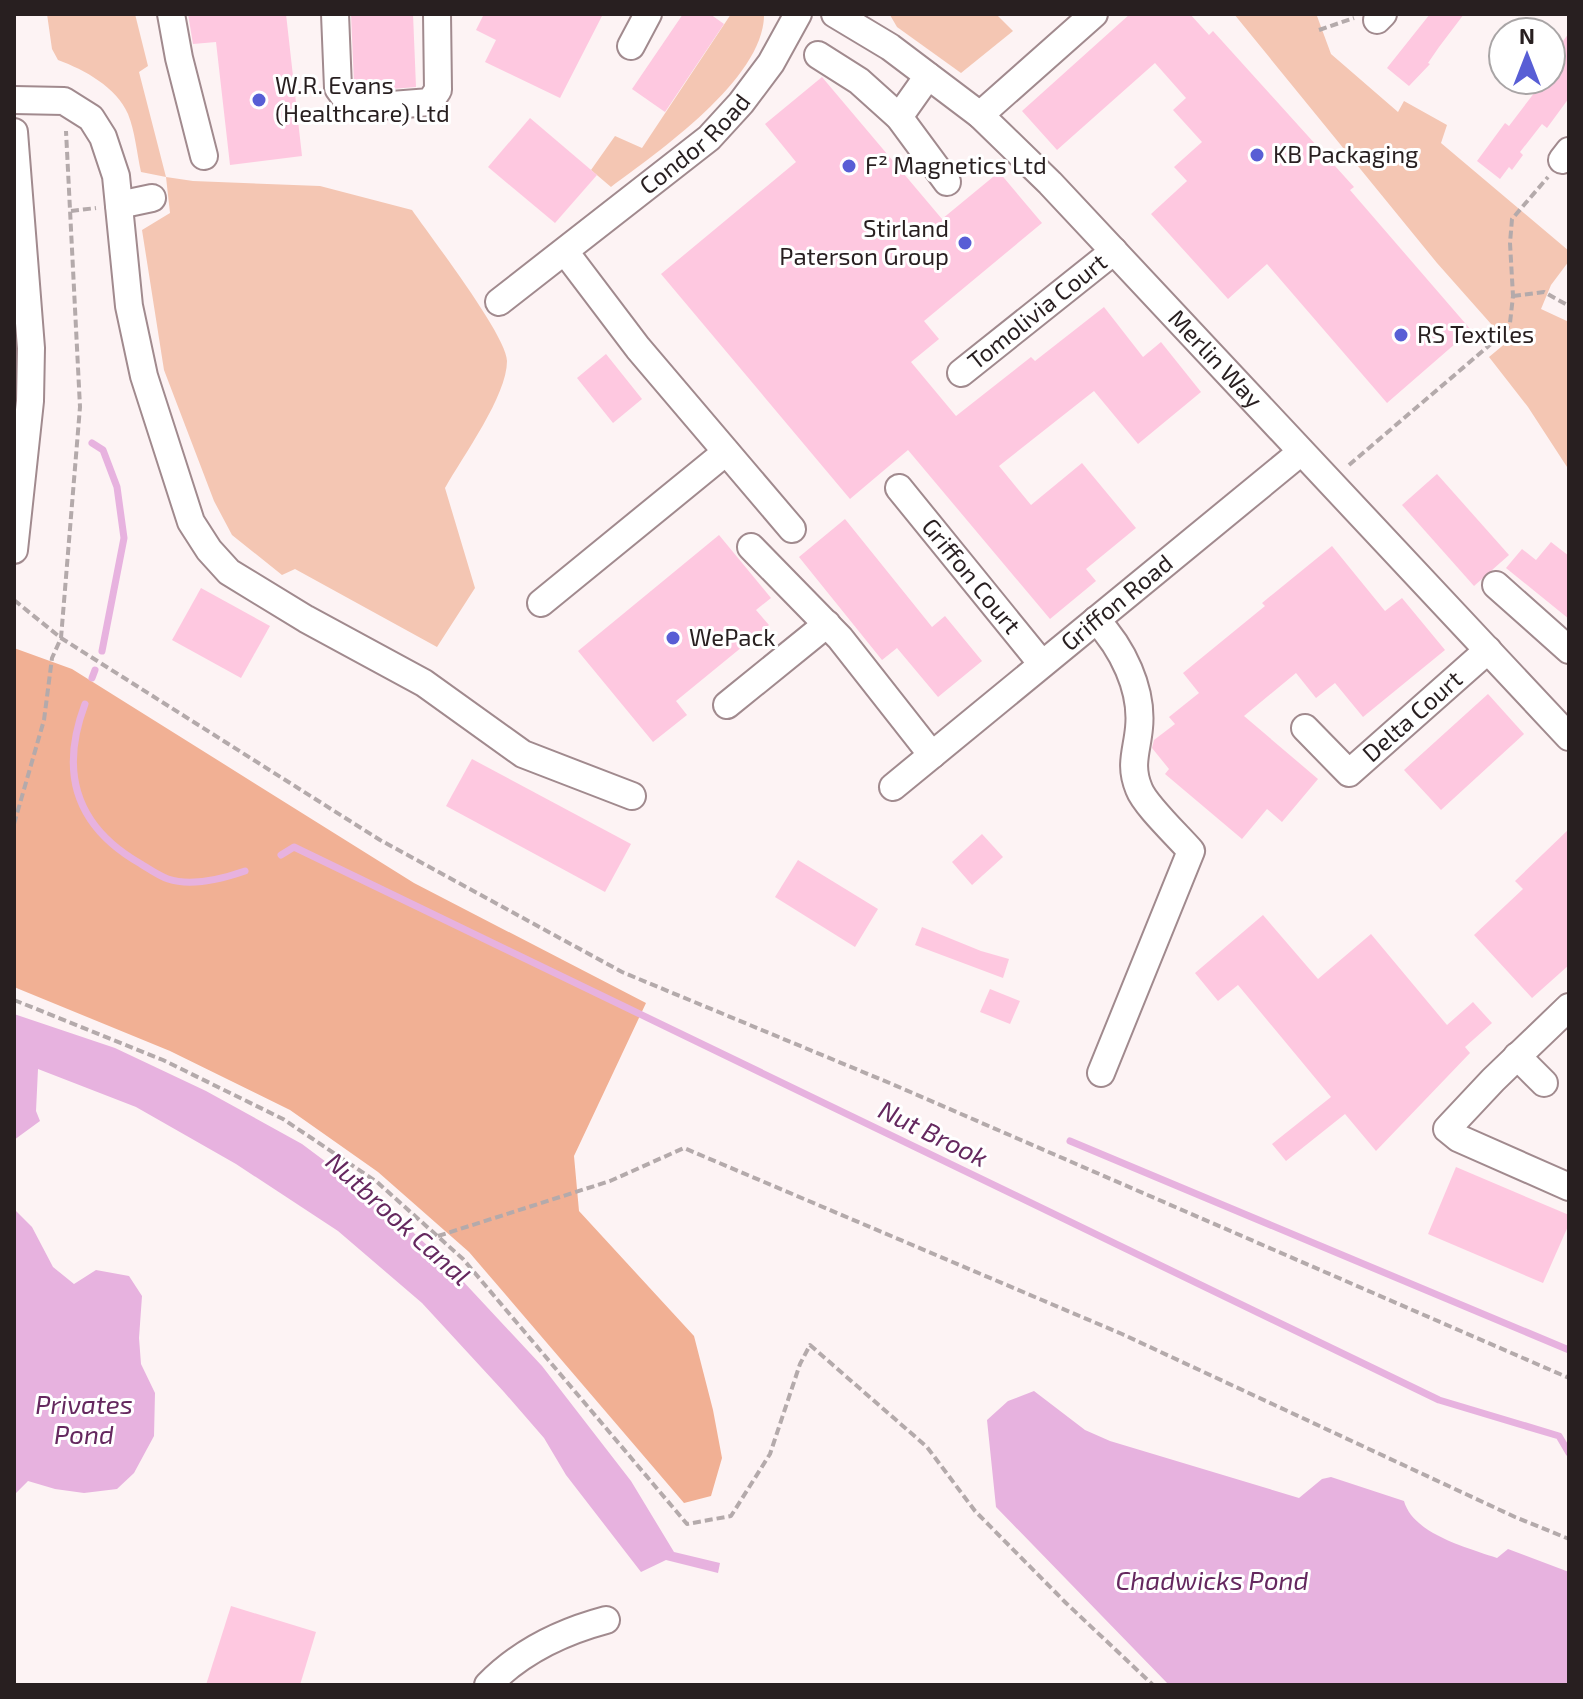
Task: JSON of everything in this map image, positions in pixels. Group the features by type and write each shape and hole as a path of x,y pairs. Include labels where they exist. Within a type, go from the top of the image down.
{"street":[{"path":"171,14 204,156"},
{"path":"335,14 338,88 348,102 366,107 430,102 438,90 437,14"},
{"path":"631,46 648,14"},
{"name":"Condor Road","path":"499,302 566,253 709,138 771,63 798,14"},
{"path":"980,115 1094,14"},
{"name":"Merlin Way","path":"842,16 890,47 980,115 1050,183 1569,737"},
{"path":"818,55 859,81 899,117 947,182"},
{"path":"899,117 928,76"},
{"path":"14,100 64,101 91,118 103,137 116,176 129,306 144,376 191,522 209,550 229,572 306,619 424,683 523,754 632,796"},
{"path":"14,132 30,321 30,401 16,540"},
{"path":"119,205 152,198"},
{"name":"Tomolivia Court","path":"961,373 1114,251"},
{"path":"566,253 638,348 792,529"},
{"path":"541,603 726,452"},
{"name":"Griffon Road","path":"893,787 1301,452"},
{"name":"Griffon Court","path":"899,488 1042,664"},
{"path":"751,547 827,624 932,755"},
{"path":"1496,585 1569,650"},
{"path":"1096,620 1110,634 1137,690 1139,725 1132,764 1139,792 1191,851 1101,1073"},
{"path":"727,705 827,624"},
{"name":"Delta Court","path":"1305,728 1349,773 1488,650"},
{"path":"1569,1007 1447,1129 1458,1138 1569,1187"},
{"path":"1517,1056 1544,1083"},
{"path":"488,1685 516,1659 540,1644 606,1620"}],"path":[{"path":"1319,30 1356,18 1380,17"},
{"path":"14,824 44,720 52,658 61,638 80,407 64,101"},
{"path":"1329,482 1505,332 1510,323 1513,296 1512,219 1565,155"},
{"path":"1513,296 1544,292 1569,306"},
{"path":"14,600 61,638 380,840 622,972 892,1084 1569,1378"},
{"path":"14,1000 163,1060 283,1119 377,1182 463,1259 687,1524 731,1516 770,1454 800,1364 810,1345 927,1447 975,1511 1153,1685"},
{"path":"438,1236 610,1181 684,1148 1122,1334 1501,1511 1569,1539"}],"shaded area":[{"path":"47,14 135,14 148,66 139,72 166,177 141,172 128,114 116,96 89,74 58,60 52,49"},
{"path":"731,14 764,14 760,38 747,63 706,111 611,187 591,170 615,136 642,148"},
{"path":"996,14 1013,31 961,73 897,27 890,15"},
{"path":"1234,14 1320,14 1317,16 1331,54 1398,112 1404,101 1447,125 1441,143 1569,251 1569,261 1551,285 1541,309 1569,322 1569,470 1528,407 1489,357 1507,342 1437,263"},
{"path":"166,177 193,181 320,186 412,210 495,331 507,361 500,391 445,488 475,588 437,647 295,569 282,575 232,535 214,501 164,370 142,230 170,213"},
{"path":"14,648 72,669 414,883 646,1003 574,1156 579,1211 694,1336 722,1458 711,1496 684,1503 469,1252 378,1172 290,1110 170,1051 14,987"}],"water":[{"name":"Nutbrook Canal","path":"14,1014 115,1048 206,1091 302,1144 385,1206 446,1263 542,1366 631,1481 674,1552 720,1563 718,1573 666,1560 641,1572 566,1475 544,1438 422,1303 338,1231 236,1164 136,1107 38,1069 36,1111 40,1121 14,1140"},
{"name":"Privates Pond","path":"14,1209 32,1227 53,1267 74,1284 96,1270 129,1276 142,1296 141,1364 155,1393 154,1436 134,1473 117,1489 84,1493 28,1481 14,1495"},
{"name":"Chadwicks Pond","path":"1034,1391 1085,1430 1110,1441 1299,1498 1322,1479 1331,1477 1404,1501 1409,1513 1418,1522 1457,1544 1497,1558 1508,1549 1569,1572 1569,1685 1169,1685 996,1507 987,1420 1008,1401"}],"building":[{"name":"W.R. Evans (Healthcare) Ltd","path":"188,14 286,14 302,156 230,165 216,42 193,44"},
{"path":"351,14 413,14 416,87 368,91 358,88 354,83"},
{"path":"484,14 603,14 560,98 485,62 496,40 476,30"},
{"path":"683,14 710,14 724,24 665,112 632,89"},
{"path":"1130,14 1190,14 1209,35 1213,31 1354,187 1350,190 1471,330 1387,403 1267,264 1228,299 1151,214 1187,181 1174,167 1202,142 1173,110 1186,98 1155,63 1057,150 1022,111"},
{"path":"1430,14 1464,14 1430,64 1409,86 1387,68"},
{"path":"1569,33 1569,98 1547,128 1542,124 1520,152 1523,155 1512,170 1509,167 1500,179 1477,161 1505,123 1509,126 1532,96 1567,96"},
{"path":"822,77 942,219 999,172 1042,223 924,321 939,339 911,362 956,416 1031,357 1035,361 1104,307 1143,357 1161,342 1201,392 1138,444 1094,391 999,466 1031,505 1082,463 1136,528 1086,569 1096,581 1050,619 908,450 850,499 661,274 796,162 765,124"},
{"path":"530,118 597,175 555,223 488,167"},
{"path":"606,354 642,399 613,423 577,378"},
{"path":"1437,474 1509,555 1474,586 1402,505"},
{"path":"845,519 932,627 945,616 982,661 938,697 897,648 882,660 799,557"},
{"name":"WePack","path":"719,535 771,598 756,610 769,625 676,701 687,715 653,742 578,651"},
{"path":"1551,542 1569,556 1569,619 1506,568 1522,549 1536,560"},
{"path":"1332,546 1385,611 1402,598 1445,650 1363,717 1335,683 1316,698 1296,673 1244,716 1318,779 1282,822 1267,809 1242,839 1165,774 1169,769 1152,748 1154,740 1175,724 1169,717 1199,693 1183,673"},
{"path":"201,588 270,626 241,678 172,640"},
{"path":"1488,694 1524,734 1441,810 1404,770"},
{"path":"472,759 631,844 605,892 446,806"},
{"path":"1569,829 1569,965 1532,998 1474,935 1523,889 1515,881"},
{"path":"982,834 1003,857 972,885 952,862"},
{"path":"798,860 878,909 855,947 775,897"},
{"path":"1263,915 1318,979 1371,934 1447,1025 1473,1002 1492,1023 1465,1047 1470,1053 1376,1151 1345,1114 1286,1161 1272,1144 1331,1097 1238,985 1218,1001 1195,973"},
{"path":"922,927 1009,959 1003,978 915,945"},
{"path":"990,989 1020,1001 1010,1024 980,1012"},
{"path":"1456,1167 1569,1215 1569,1224 1543,1283 1428,1234"},
{"path":"231,1606 316,1632 300,1685 206,1685"}],"waterway":[{"name":"Nut Brook","path":"92,443 103,450 117,487 124,538 102,651"},
{"name":"Nut Brook","path":"92,678 95,670"},
{"name":"Nut Brook","path":"85,704 77,729 74,775 79,796 101,833 119,849 168,879 197,882 245,871"},
{"name":"Nut Brook","path":"281,855 294,847 1439,1400 1559,1436 1569,1453"},
{"path":"1070,1141 1569,1350"}],"place":[{"name":"W.R. Evans (Healthcare) Ltd","path":"259,100"},
{"name":"KB Packaging","path":"1257,155"},
{"name":"F² Magnetics Ltd","path":"849,166"},
{"name":"Stirland Paterson Group","path":"965,243"},
{"name":"RS Textiles","path":"1401,335"},
{"name":"WePack","path":"673,638"}]}
